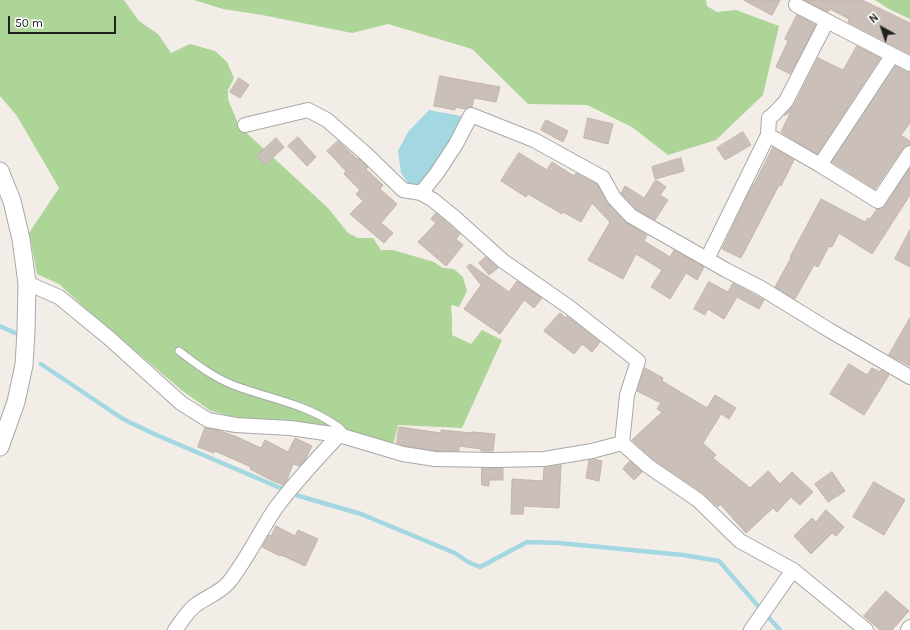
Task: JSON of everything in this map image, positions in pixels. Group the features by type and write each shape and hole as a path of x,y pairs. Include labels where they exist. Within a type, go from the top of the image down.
{"street":[{"path":"796,5 910,64"},
{"path":"707,259 768,135 769,118 786,101 828,21"},
{"path":"820,165 892,56"},
{"path":"245,125 308,110 327,120 366,154 403,190 421,193 433,200 454,216 503,261 569,307 638,361 627,395 622,443"},
{"path":"421,193 437,173 456,144 471,115 534,140 603,178 614,198 631,216 726,270 761,288 910,377"},
{"path":"768,135 878,201 910,153"},
{"path":"0,171 12,201 21,239 27,283 24,365 16,402 0,447"},
{"path":"27,283 60,298 109,338 181,403 208,420 236,425 290,428 344,437 403,454 435,459 544,459 592,451 622,443"},
{"path":"175,630 196,604 228,583 240,568 274,511 288,492 344,437"},
{"path":"622,443 648,466 698,500 740,540 793,570 866,630"},
{"path":"751,630 793,570"}],"lane":[{"path":"179,351 212,376 233,385 291,403 314,412 335,424 344,437"}],"green space":[{"path":"0,0 124,0 139,21 158,34 171,53 190,44 215,51 227,62 234,78 228,90 228,99 239,126 328,208 348,233 358,238 373,238 381,250 393,250 434,262 443,268 454,269 463,277 467,291 459,307 451,305 452,335 471,344 482,330 502,340 462,428 398,425 393,446 365,437 291,420 242,419 211,411 184,392 96,318 59,284 37,274 29,233 59,188 17,116 0,96"},
{"path":"194,0 706,0 707,6 717,12 736,10 779,26 763,95 716,140 668,155 632,127 587,105 528,104 472,49 388,24 352,33 262,15 223,9"},
{"path":"875,0 910,0 910,19 889,9"}],"water":[{"path":"429,110 461,116 464,122 418,188 409,185 401,173 398,151 408,132"}],"building":[{"path":"744,0 780,0 772,15"},
{"path":"805,0 862,0 910,23 910,54 848,22 849,19 830,9 828,12"},
{"path":"797,15 816,25 790,74 776,67 788,41 785,39"},
{"path":"857,46 880,58 817,154 781,132 791,111 784,116 794,105 818,58 843,70"},
{"path":"896,66 906,72 910,72 910,123 901,135 910,141 910,145 903,148 875,189 832,162"},
{"path":"440,76 500,87 496,102 474,98 472,107 465,109 455,107 455,110 434,106"},
{"path":"239,78 249,85 240,98 230,92"},
{"path":"588,118 613,124 608,144 584,138"},
{"path":"546,120 568,131 563,142 541,130"},
{"path":"743,132 751,145 725,160 717,148"},
{"path":"298,137 316,157 307,166 288,146"},
{"path":"276,138 284,147 265,165 257,156"},
{"path":"338,141 368,167 366,169 383,185 380,189 397,204 381,223 393,233 384,243 350,214 363,201 356,194 360,190 344,174 346,171 327,151"},
{"path":"773,148 794,160 781,186 779,185 741,258 722,249 753,184"},
{"path":"519,153 547,170 552,162 574,176 576,173 597,184 608,204 625,222 647,235 644,241 670,257 674,250 704,267 697,280 686,273 670,299 651,287 662,270 636,254 623,279 588,260 610,222 592,203 581,222 563,212 562,214 528,194 526,197 501,181"},
{"path":"681,158 684,171 655,179 652,167"},
{"path":"910,168 910,195 872,254 839,233 832,247 829,246 818,267 814,265 795,299 775,287 821,199 865,222 868,218 870,219 877,209 881,209 885,206"},
{"path":"656,180 666,187 660,195 668,200 655,220 636,209 621,193 625,186 644,198"},
{"path":"436,213 460,234 456,239 463,245 446,266 418,242 436,223 431,219"},
{"path":"910,230 910,267 895,259"},
{"path":"486,257 498,268 489,275 479,263"},
{"path":"470,264 509,292 517,281 542,298 534,308 524,300 500,334 464,309 481,285 467,267"},
{"path":"709,282 728,292 733,283 764,300 759,309 737,297 724,319 708,309 705,315 694,309"},
{"path":"560,313 566,318 567,316 600,342 592,352 582,344 574,354 544,331"},
{"path":"910,318 910,366 889,355"},
{"path":"849,364 867,375 872,368 880,372 881,370 889,375 864,415 830,394"},
{"path":"645,368 663,378 662,381 707,408 715,395 736,408 729,419 721,414 703,443 716,455 713,458 750,488 768,471 780,484 792,472 813,492 800,505 791,497 777,512 773,508 746,533 720,504 718,507 703,493 653,459 632,440 662,412 657,409 661,403 637,391"},
{"path":"399,427 441,433 441,430 495,434 493,451 481,451 481,449 459,446 459,451 436,451 405,446 397,443"},
{"path":"205,428 218,430 261,448 265,440 288,452 295,438 312,446 305,460 299,466 293,464 287,480 283,485 250,469 251,467 215,451 214,453 198,447"},
{"path":"594,459 602,461 599,481 586,478 589,460"},
{"path":"630,461 642,472 634,480 623,469"},
{"path":"561,465 559,508 524,506 523,514 511,514 512,479 543,481 544,468"},
{"path":"482,468 503,468 503,480 489,480 489,486 482,485"},
{"path":"832,472 845,491 828,502 815,484"},
{"path":"874,482 905,500 884,535 853,517"},
{"path":"826,510 844,527 836,536 832,533 811,554 794,536 812,518 816,522"},
{"path":"276,526 295,536 298,530 318,539 305,566 262,547 269,535 271,536"},
{"path":"886,591 909,611 892,630 880,630 864,616"}],"waterway":[{"path":"0,326 15,333"},
{"path":"41,364 123,419 152,433 299,496 361,514 455,553 468,562 480,567 527,542 559,543 683,555 719,561 780,630"}]}
